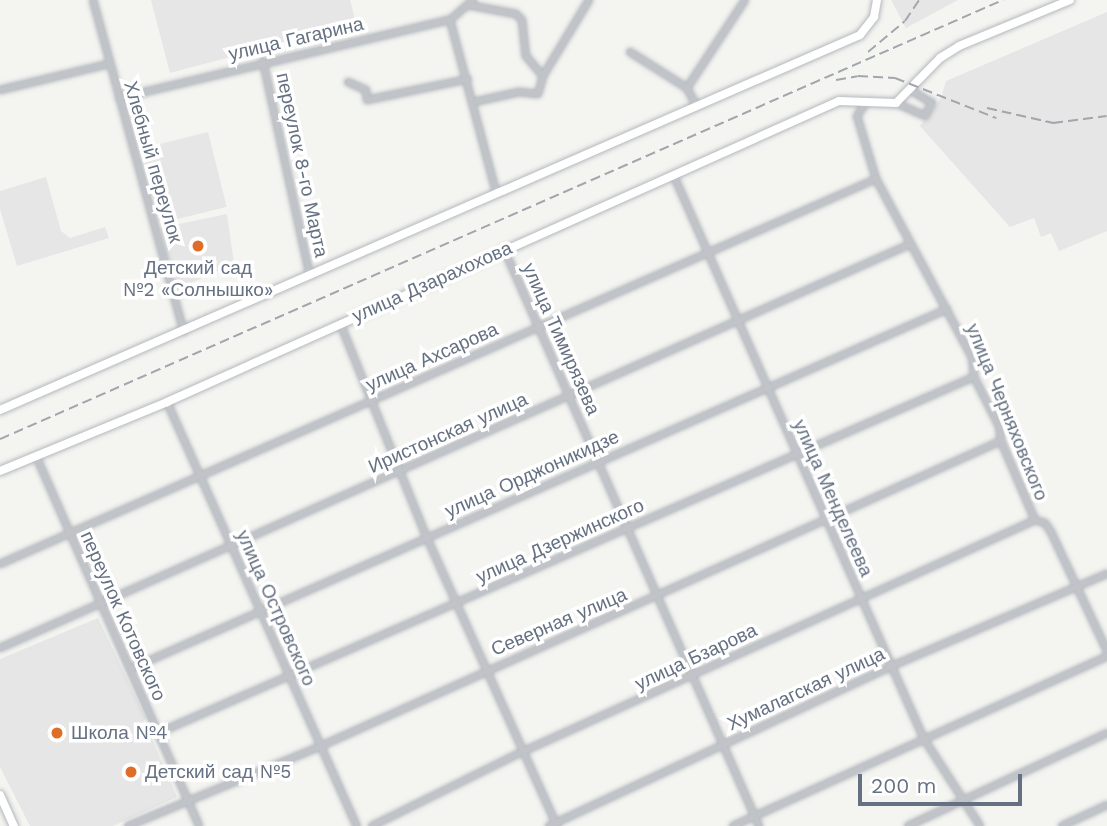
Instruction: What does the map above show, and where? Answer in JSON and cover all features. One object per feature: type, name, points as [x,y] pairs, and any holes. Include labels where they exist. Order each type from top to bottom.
[{"type":"street","name":"Хлебный переулок","points":[[93,0],[108,64],[184,333]]},
{"type":"street","points":[[474,102],[519,92],[538,94],[543,76],[589,0]]},
{"type":"street","points":[[687,88],[745,0]]},
{"type":"street","points":[[0,410],[184,333],[496,192],[860,35],[874,17],[877,0]]},
{"type":"street","points":[[910,90],[932,103],[925,116],[896,103],[940,58],[959,47],[1070,0]]},
{"type":"street","points":[[470,2],[516,14],[522,20],[526,56],[543,76]]},
{"type":"street","name":"улица Гагарина","points":[[119,98],[263,61],[450,20],[470,2]]},
{"type":"street","points":[[450,20],[468,79],[496,192]]},
{"type":"street","points":[[630,52],[687,88],[696,105]]},
{"type":"street","name":"переулок 8-го Марта","points":[[263,61],[310,276]]},
{"type":"street","points":[[0,90],[108,64]]},
{"type":"street","points":[[348,82],[366,90],[367,100],[468,79]]},
{"type":"street","name":"улица Дзарахохова","points":[[0,471],[167,402],[839,101],[896,103]]},
{"type":"street","name":"улица Черняховского","points":[[866,103],[857,116],[876,179],[908,245],[947,309],[972,357],[974,377],[999,426],[1001,441],[1035,520],[1045,523],[1078,586],[1107,651]]},
{"type":"street","name":"улица Менделеева","points":[[673,174],[924,739],[980,826]]},
{"type":"street","name":"улица Ахсарова","points":[[0,564],[201,478],[876,179]]},
{"type":"street","name":"Иристонская улица","points":[[0,648],[908,245]]},
{"type":"street","name":"улица Тимирязева","points":[[504,249],[760,826]]},
{"type":"street","name":"улица Орджоникидзе","points":[[130,669],[947,309]]},
{"type":"street","points":[[340,323],[399,472],[554,825]]},
{"type":"street","name":"улица Дзержинского","points":[[158,733],[974,377]]},
{"type":"street","name":"улица Островского","points":[[167,402],[357,826]]},
{"type":"street","name":"Северная улица","points":[[128,826],[321,746],[1001,441]]},
{"type":"street","name":"переулок Котовского","points":[[36,456],[199,826]]},
{"type":"street","name":"улица Бзарова","points":[[372,826],[522,752],[1035,520]]},
{"type":"street","name":"Хумалагская улица","points":[[554,825],[892,666],[1107,574]]},
{"type":"street","points":[[733,826],[1107,656]]},
{"type":"street","points":[[908,826],[1107,733]]},
{"type":"street","points":[[0,795],[14,826]]},
{"type":"street","points":[[1062,826],[1107,806]]},
{"type":"shaded area","points":[[151,0],[350,0],[356,23],[170,73]]},
{"type":"shaded area","points":[[891,0],[958,0],[906,28]]},
{"type":"shaded area","points":[[1107,12],[1107,231],[1059,251],[1051,233],[1041,237],[1034,218],[1010,227],[920,126],[941,98],[946,81]]},
{"type":"shaded area","points":[[208,132],[227,207],[161,223],[142,148]]},
{"type":"shaded area","points":[[46,177],[61,231],[70,238],[105,227],[109,238],[17,266],[0,209],[0,191]]},
{"type":"shaded area","name":"Детский сад №2 «Солнышко»","points":[[227,214],[234,264],[175,290],[160,228]]},
{"type":"shaded area","name":"Школа №4","points":[[98,618],[146,719],[139,723],[144,721],[177,797],[113,826],[30,826],[0,767],[0,659]]},
{"type":"railway","points":[[868,52],[905,21],[919,0]]},
{"type":"railway","points":[[0,439],[1003,0]]},
{"type":"railway","points":[[836,80],[858,76],[895,78],[996,118]]},
{"type":"railway","points":[[987,108],[1053,123],[1107,116]]},
{"type":"place","name":"Детский сад №2 «Солнышко»","points":[[198,246]]},
{"type":"place","name":"Школа №4","points":[[57,733]]},
{"type":"place","name":"Детский сад №5","points":[[131,772]]}]
